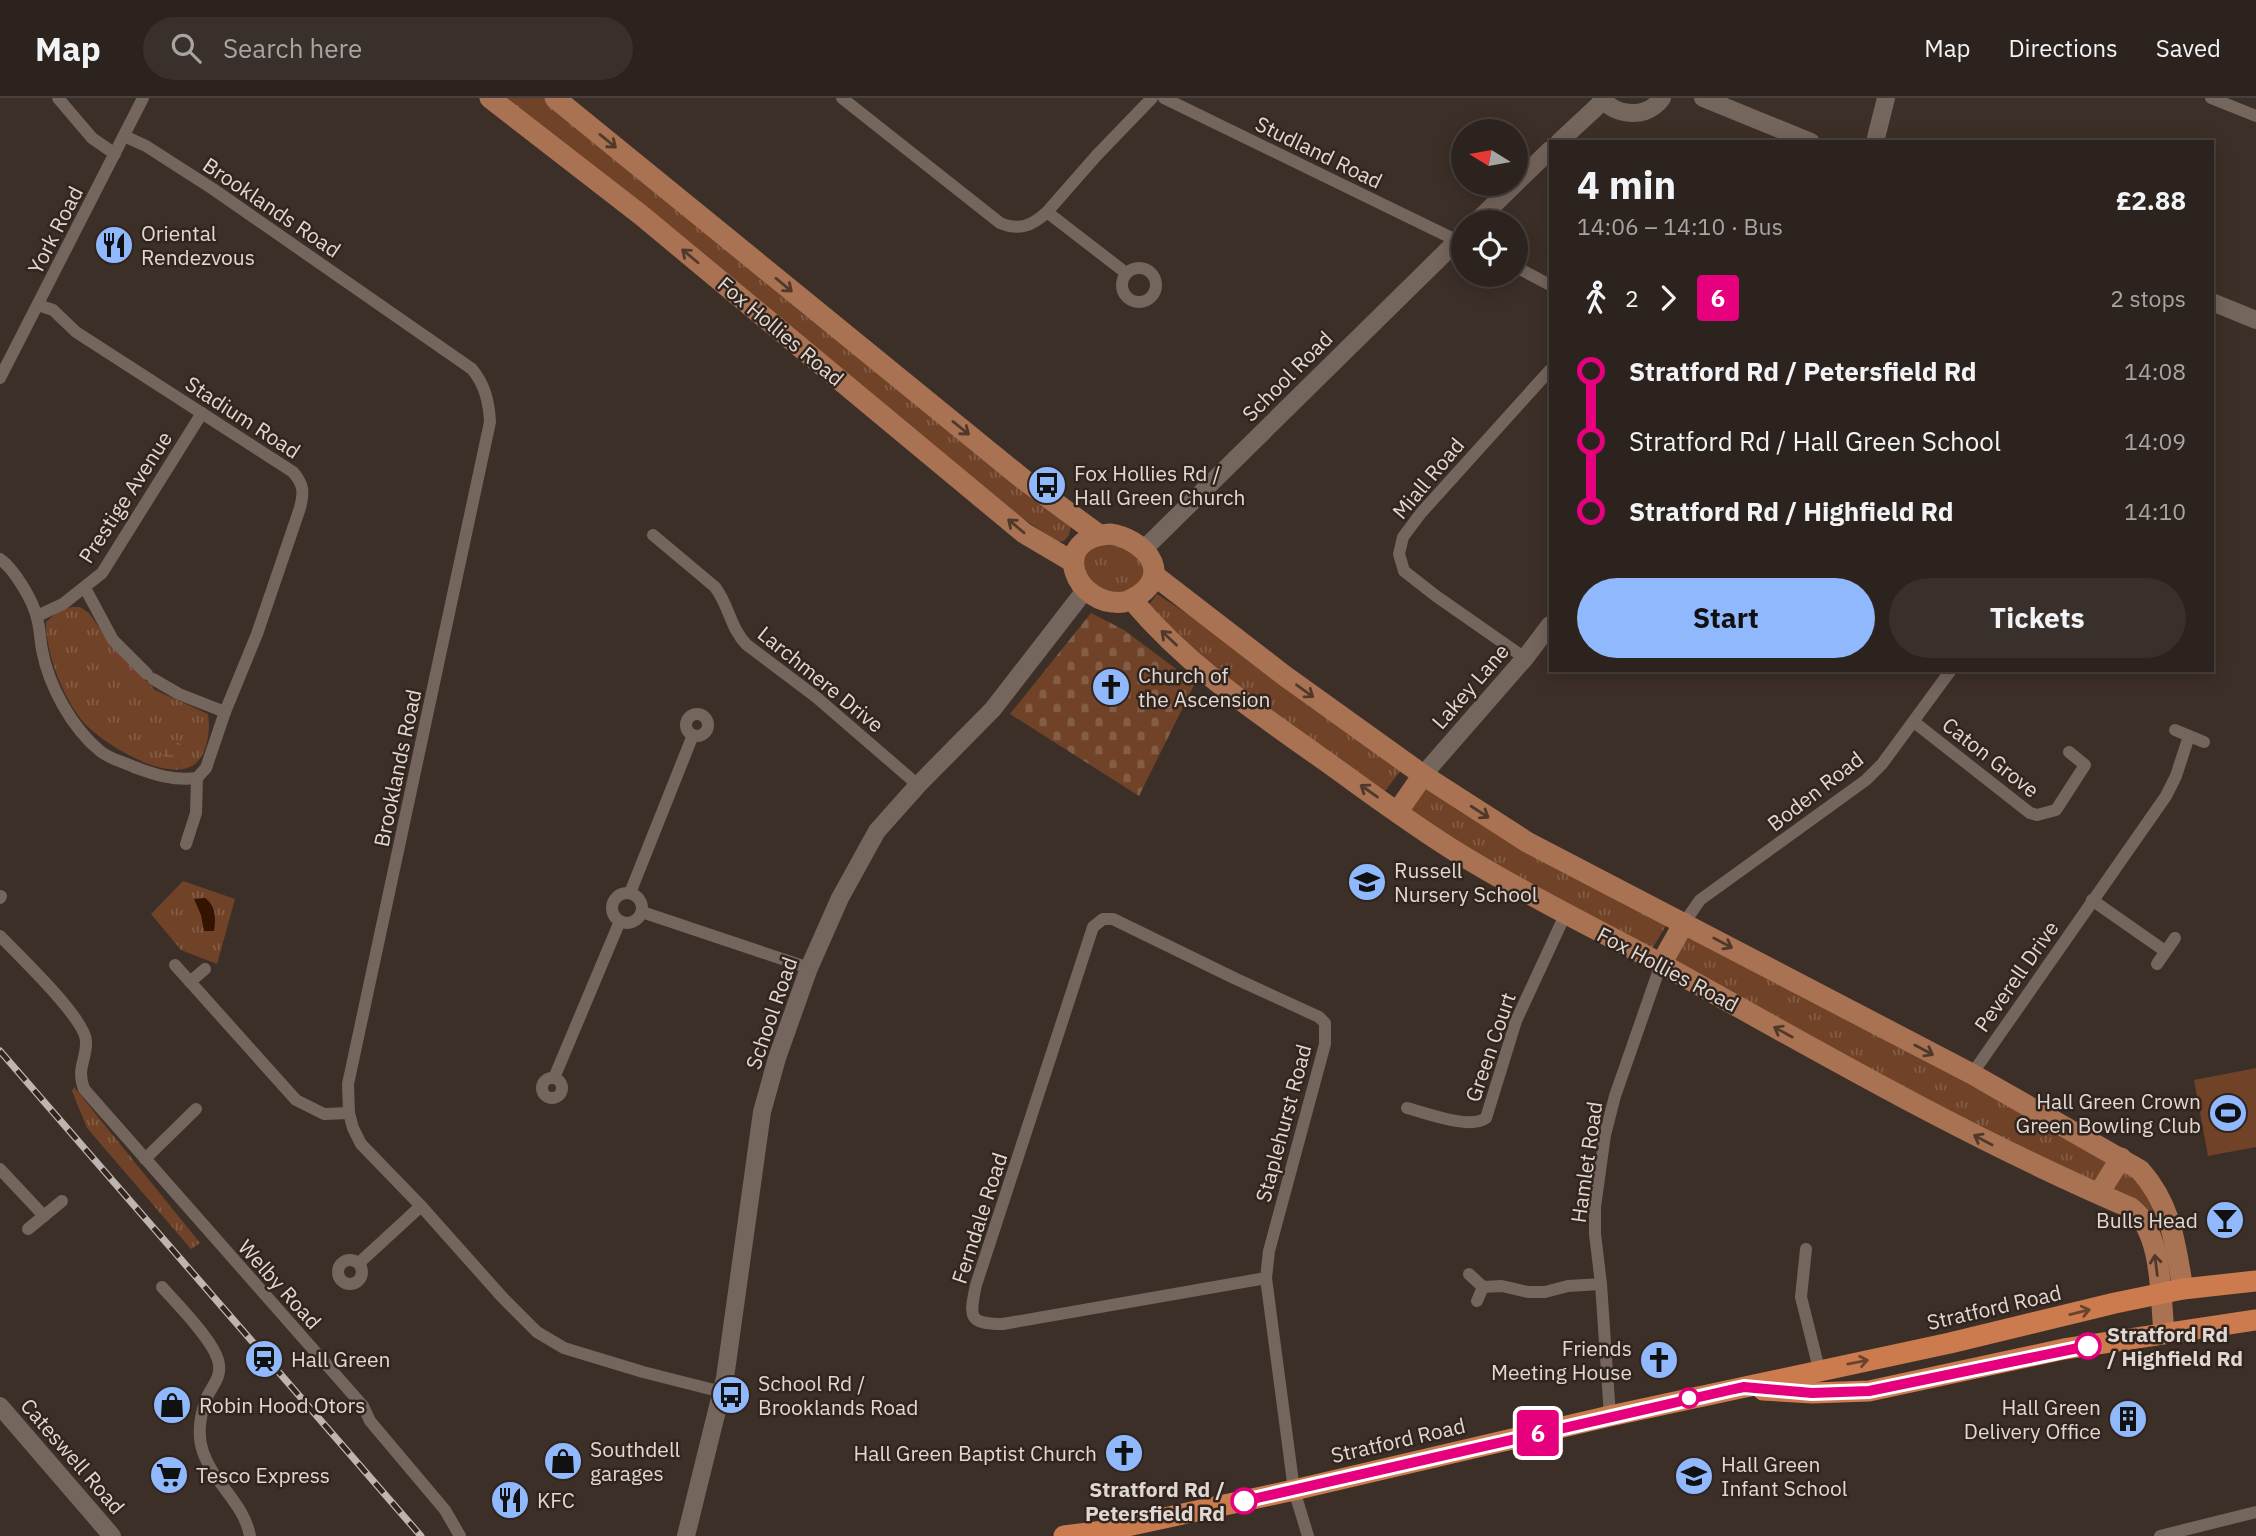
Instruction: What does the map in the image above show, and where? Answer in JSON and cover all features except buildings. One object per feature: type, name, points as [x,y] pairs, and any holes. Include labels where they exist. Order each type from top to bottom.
[{"type":"highway","name":"Stratford Road","points":[[1063,1536],[1104,1531],[1294,1490],[1610,1416],[1963,1340],[2183,1289],[2256,1281]]},
{"type":"highway","name":"Stratford Road","points":[[1744,1387],[1825,1393],[1869,1391],[2064,1349],[2164,1332],[2255,1321]]},
{"type":"highway","points":[[1819,1369],[1825,1393]]},
{"type":"main road","name":"Fox Hollies Road","points":[[490,98],[641,215],[1024,533],[1073,562]]},
{"type":"main road","name":"Fox Hollies Road","points":[[555,98],[1023,480],[1099,535]]},
{"type":"main road","points":[[1110,534],[1127,538],[1144,549],[1154,575],[1144,592],[1132,600],[1106,600],[1087,589],[1075,576],[1073,562],[1080,545],[1099,535],[1110,534]]},
{"type":"main road","points":[[1154,575],[1285,676],[1423,775],[1527,842],[1972,1074],[2140,1170],[2152,1184],[2167,1212],[2183,1289]]},
{"type":"main road","name":"Fox Hollies Road","points":[[1132,600],[1204,672],[1245,706],[1462,855],[1566,915],[1997,1148],[2131,1208],[2141,1216],[2154,1244],[2164,1332]]},
{"type":"main road","points":[[1398,811],[1423,775]]},
{"type":"main road","points":[[1661,964],[1684,923]]},
{"type":"main road","points":[[2099,1193],[2121,1158]]},
{"type":"street","points":[[58,98],[92,138],[115,153]]},
{"type":"street","name":"York Road","points":[[0,378],[143,98]]},
{"type":"street","points":[[842,98],[1000,223],[1019,228],[1038,220],[1047,212],[1152,98]]},
{"type":"street","name":"Studland Road","points":[[1164,98],[1451,235]]},
{"type":"street","points":[[1561,140],[1602,99],[1615,110],[1641,113],[1652,108],[1662,98]]},
{"type":"street","points":[[1703,98],[1806,140]]},
{"type":"street","points":[[1873,140],[1886,98]]},
{"type":"street","points":[[2211,98],[2256,116]]},
{"type":"street","name":"Brooklands Road","points":[[124,136],[146,146],[213,189],[472,369],[479,378],[489,405],[490,422],[348,1084],[352,1128],[361,1144],[537,1332],[564,1348],[722,1392]]},
{"type":"street","points":[[1528,171],[1549,151]]},
{"type":"street","points":[[1488,210],[1502,196]]},
{"type":"street","points":[[1047,212],[1126,273]]},
{"type":"street","name":"School Road","points":[[1144,549],[1451,250]]},
{"type":"street","points":[[1528,273],[1549,284]]},
{"type":"street","points":[[2214,303],[2256,320]]},
{"type":"street","name":"Stadium Road","points":[[38,305],[53,310],[76,332],[293,472],[302,482],[303,494],[257,634],[225,712],[206,768],[197,778],[196,813],[186,844]]},
{"type":"street","name":"Miall Road","points":[[1525,658],[1404,571],[1399,554],[1403,537],[1421,513],[1549,371]]},
{"type":"street","name":"Prestige Avenue","points":[[37,616],[63,604],[102,573],[202,413]]},
{"type":"street","name":"Larchmere Drive","points":[[653,535],[715,587],[722,596],[738,636],[747,645],[816,697],[918,785]]},
{"type":"street","points":[[0,559],[26,593],[37,616],[52,685],[78,727],[99,751],[156,775],[181,780],[197,778]]},
{"type":"street","points":[[85,588],[113,640],[150,677],[178,694],[225,712]]},
{"type":"street","name":"School Road","points":[[686,1536],[722,1392],[741,1275],[762,1112],[777,1058],[808,968],[840,898],[877,831],[993,709],[1087,589]]},
{"type":"street","name":"Lakey Lane","points":[[1423,775],[1525,658],[1549,626]]},
{"type":"street","name":"Boden Road","points":[[1684,923],[1700,900],[1866,780],[1882,764],[1950,672]]},
{"type":"street","name":"Caton Grove","points":[[1914,722],[2030,813],[2037,815],[2056,810],[2085,765],[2068,752]]},
{"type":"street","points":[[2175,730],[2204,742]]},
{"type":"street","points":[[630,893],[693,735]]},
{"type":"street","name":"Peverell Drive","points":[[1972,1074],[2166,796],[2176,776],[2189,736]]},
{"type":"street","points":[[630,893],[639,898],[642,912],[633,922],[620,921],[613,913],[613,903],[620,895],[630,893]]},
{"type":"street","points":[[2092,900],[2165,951]]},
{"type":"street","points":[[642,912],[808,968]]},
{"type":"street","name":"Green Court","points":[[1407,1108],[1468,1123],[1480,1123],[1486,1118],[1516,1021],[1566,915]]},
{"type":"street","name":"Staplehurst Road","points":[[1093,927],[1103,919],[1113,919],[1319,1017],[1325,1024],[1325,1044],[1269,1251],[1266,1278],[1294,1490],[1308,1536]]},
{"type":"street","points":[[554,1079],[620,921]]},
{"type":"street","name":"Ferndale Road","points":[[1093,927],[976,1285],[972,1303],[973,1317],[984,1324],[1003,1324],[1266,1278]]},
{"type":"street","name":"Welby Road","points":[[0,936],[79,1021],[86,1040],[79,1077],[83,1088],[363,1406],[370,1421],[445,1510],[460,1536]]},
{"type":"street","points":[[2157,964],[2175,937]]},
{"type":"street","name":"Hamlet Road","points":[[1610,1416],[1595,1207],[1605,1135],[1615,1096],[1661,964]]},
{"type":"street","points":[[175,965],[296,1100],[324,1114],[349,1112]]},
{"type":"street","points":[[190,982],[205,970]]},
{"type":"street","points":[[145,1159],[195,1109]]},
{"type":"street","points":[[0,1169],[44,1216]]},
{"type":"street","points":[[28,1229],[62,1201]]},
{"type":"street","points":[[359,1263],[421,1206]]},
{"type":"street","points":[[1806,1249],[1801,1297],[1819,1369]]},
{"type":"street","points":[[1469,1274],[1483,1287],[1502,1286],[1528,1292],[1601,1284]]},
{"type":"street","points":[[162,1287],[211,1345],[218,1360],[218,1380],[207,1398],[200,1433],[203,1452],[214,1474],[243,1513],[250,1536]]},
{"type":"street","points":[[1477,1301],[1483,1287]]},
{"type":"street","name":"Cateswell Road","points":[[0,1406],[112,1536]]},
{"type":"street","points":[[2160,1536],[2256,1513]]},
{"type":"green space","points":[[503,98],[544,98],[680,205],[1071,526],[1069,535],[1064,541],[1058,542],[1010,510]]},
{"type":"green space","points":[[1115,541],[1140,555],[1148,574],[1132,588],[1120,592],[1106,590],[1093,583],[1082,566],[1085,550]]},
{"type":"green space","points":[[1157,594],[1401,770],[1385,791],[1323,750],[1215,668],[1148,606]]},
{"type":"green space","points":[[71,607],[80,607],[89,613],[111,644],[155,690],[208,714],[207,742],[195,764],[181,769],[165,769],[146,763],[128,755],[96,734],[78,715],[64,691],[53,663],[46,622],[55,614]]},
{"type":"green space","points":[[1091,613],[1124,630],[1195,683],[1139,796],[1010,714]]},
{"type":"green space","points":[[170,739],[186,750],[186,762],[175,762],[162,755],[160,743]]},
{"type":"green space","points":[[1426,786],[1667,924],[1652,949],[1465,849],[1410,809]]},
{"type":"green space","points":[[183,881],[235,899],[217,964],[181,950],[151,914]]},
{"type":"green space","points":[[1687,935],[2108,1161],[2095,1182],[1994,1135],[1673,961]]},
{"type":"green space","name":"Hall Green Crown Green Bowling Club","points":[[2256,1068],[2256,1147],[2208,1156],[2194,1080]]},
{"type":"green space","points":[[74,1087],[200,1243],[191,1249],[87,1128],[72,1091]]},
{"type":"green space","points":[[2125,1170],[2140,1183],[2155,1208],[2152,1213],[2113,1189]]},
{"type":"shaded area","points":[[205,898],[214,913],[214,931],[204,931],[194,899]]},
{"type":"railway","points":[[0,1051],[421,1536]]},
{"type":"bus line","name":"6","points":[[1244,1501],[1695,1396],[1744,1387],[1812,1393],[1869,1391],[2088,1346]]},
{"type":"place","name":"Oriental Rendezvous","points":[[114,245]]},
{"type":"place","name":"Fox Hollies Rd / Hall Green Church","points":[[1047,485]]},
{"type":"place","name":"Church of the Ascension","points":[[1111,687]]},
{"type":"place","name":"Russell Nursery School","points":[[1367,882]]},
{"type":"place","name":"Hall Green Crown Green Bowling Club","points":[[2228,1113]]},
{"type":"place","name":"Bulls Head","points":[[2225,1220]]},
{"type":"place","name":"Stratford Rd / Highfield Rd","points":[[2088,1346]]},
{"type":"place","name":"Hall Green","points":[[264,1359]]},
{"type":"place","name":"Friends Meeting House","points":[[1659,1360]]},
{"type":"place","name":"School Rd / Brooklands Road","points":[[731,1395]]},
{"type":"place","name":"Robin Hood Otors","points":[[172,1405]]},
{"type":"place","name":"Hall Green Delivery Office","points":[[2128,1419]]},
{"type":"place","name":"Hall Green Baptist Church","points":[[1124,1453]]},
{"type":"place","name":"Southdell garages","points":[[563,1461]]},
{"type":"place","name":"Tesco Express","points":[[169,1475]]},
{"type":"place","name":"Hall Green Infant School","points":[[1694,1476]]},
{"type":"place","name":"KFC","points":[[510,1500]]},
{"type":"place","name":"Stratford Rd / Petersfield Rd","points":[[1244,1501]]}]
